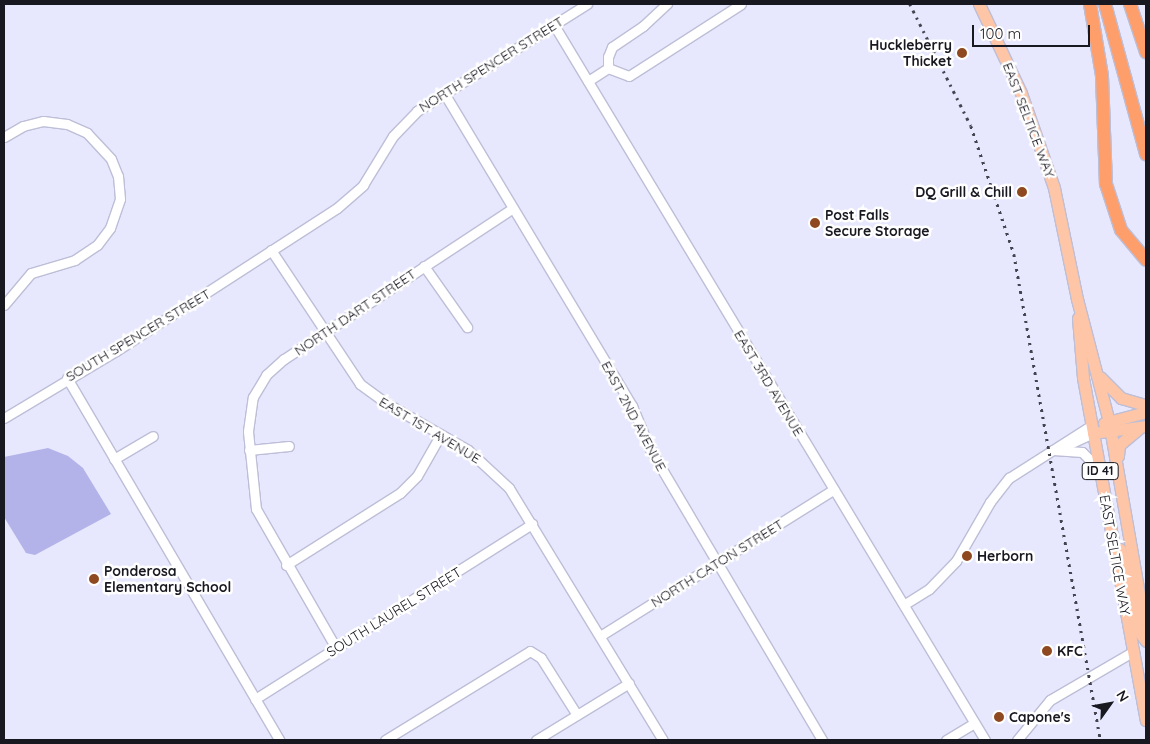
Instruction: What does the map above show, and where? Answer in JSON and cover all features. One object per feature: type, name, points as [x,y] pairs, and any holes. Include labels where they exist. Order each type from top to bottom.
[{"type":"highway","points":[[1090,4],[1102,76],[1106,184],[1121,230],[1146,260]]},
{"type":"highway","points":[[1105,4],[1146,154]]},
{"type":"highway","points":[[1130,4],[1146,52]]},
{"type":"main road","name":"EAST SELTICE WAY","points":[[979,4],[1015,77],[1046,160],[1077,299],[1099,375],[1110,426],[1146,633]]},
{"type":"main road","name":"EAST SELTICE WAY","points":[[1077,299],[1083,378],[1146,720]]},
{"type":"main road","points":[[1099,375],[1121,398],[1146,405]]},
{"type":"main road","points":[[1110,426],[1146,412]]},
{"type":"main road","points":[[1093,429],[1110,426],[1144,426]]},
{"type":"main road","points":[[1117,466],[1119,445],[1144,426]]},
{"type":"main road","name":"ID 41","points":[[1108,517],[1125,565],[1138,632],[1146,643]]},
{"type":"main road","points":[[1132,652],[1146,643]]},
{"type":"street","name":"NORTH SPENCER STREET","points":[[271,250],[356,193],[400,128],[417,111],[587,4]]},
{"type":"street","points":[[608,68],[608,57],[612,47],[643,26],[667,4]]},
{"type":"street","points":[[608,68],[629,76],[741,4]]},
{"type":"street","name":"EAST 3RD AVENUE","points":[[554,25],[905,604],[973,724],[985,740]]},
{"type":"street","points":[[588,81],[608,68]]},
{"type":"street","name":"EAST 2ND AVENUE","points":[[444,93],[632,406],[650,449],[822,740]]},
{"type":"street","points":[[4,137],[24,126],[43,122],[67,124],[87,133],[111,159],[118,176],[120,200],[110,228],[97,245],[75,260],[31,273],[4,305]]},
{"type":"street","name":"NORTH DART STREET","points":[[336,648],[286,565],[256,509],[249,450],[249,412],[261,382],[277,364],[323,332],[513,208]]},
{"type":"street","name":"EAST 1ST AVENUE","points":[[271,250],[323,332],[360,384],[386,403],[441,434],[496,472],[532,524],[663,740]]},
{"type":"street","name":"SOUTH SPENCER STREET","points":[[4,418],[67,378],[124,346],[271,250]]},
{"type":"street","points":[[424,266],[467,327]]},
{"type":"street","points":[[67,378],[279,740]]},
{"type":"street","points":[[905,604],[929,589],[956,561],[990,502],[1009,478],[1053,450],[1093,429]]},
{"type":"street","points":[[286,565],[400,493],[416,476],[441,434]]},
{"type":"street","points":[[114,459],[153,436]]},
{"type":"street","points":[[249,450],[290,446]]},
{"type":"street","points":[[1053,450],[1087,454],[1100,471]]},
{"type":"street","name":"NORTH CATON STREET","points":[[600,636],[834,489]]},
{"type":"street","name":"SOUTH LAUREL STREET","points":[[255,699],[532,524]]},
{"type":"street","points":[[385,740],[530,651],[541,658],[577,715]]},
{"type":"street","points":[[1017,740],[1050,700],[1132,652]]},
{"type":"street","points":[[536,740],[629,683]]},
{"type":"street","points":[[946,740],[973,724]]},
{"type":"shaded area","points":[[48,448],[68,456],[83,468],[111,514],[35,555],[26,553],[4,517],[4,457]]},
{"type":"railway","points":[[910,4],[971,126],[1014,254],[1101,740]]},
{"type":"place","name":"Huckleberry Thicket","points":[[962,53]]},
{"type":"place","name":"DQ Grill & Chill","points":[[1022,192]]},
{"type":"place","name":"Post Falls Secure Storage","points":[[815,223]]},
{"type":"place","name":"Herborn","points":[[967,556]]},
{"type":"place","name":"Ponderosa Elementary School","points":[[94,579]]},
{"type":"place","name":"KFC","points":[[1047,651]]},
{"type":"place","name":"Capone's","points":[[999,717]]}]
